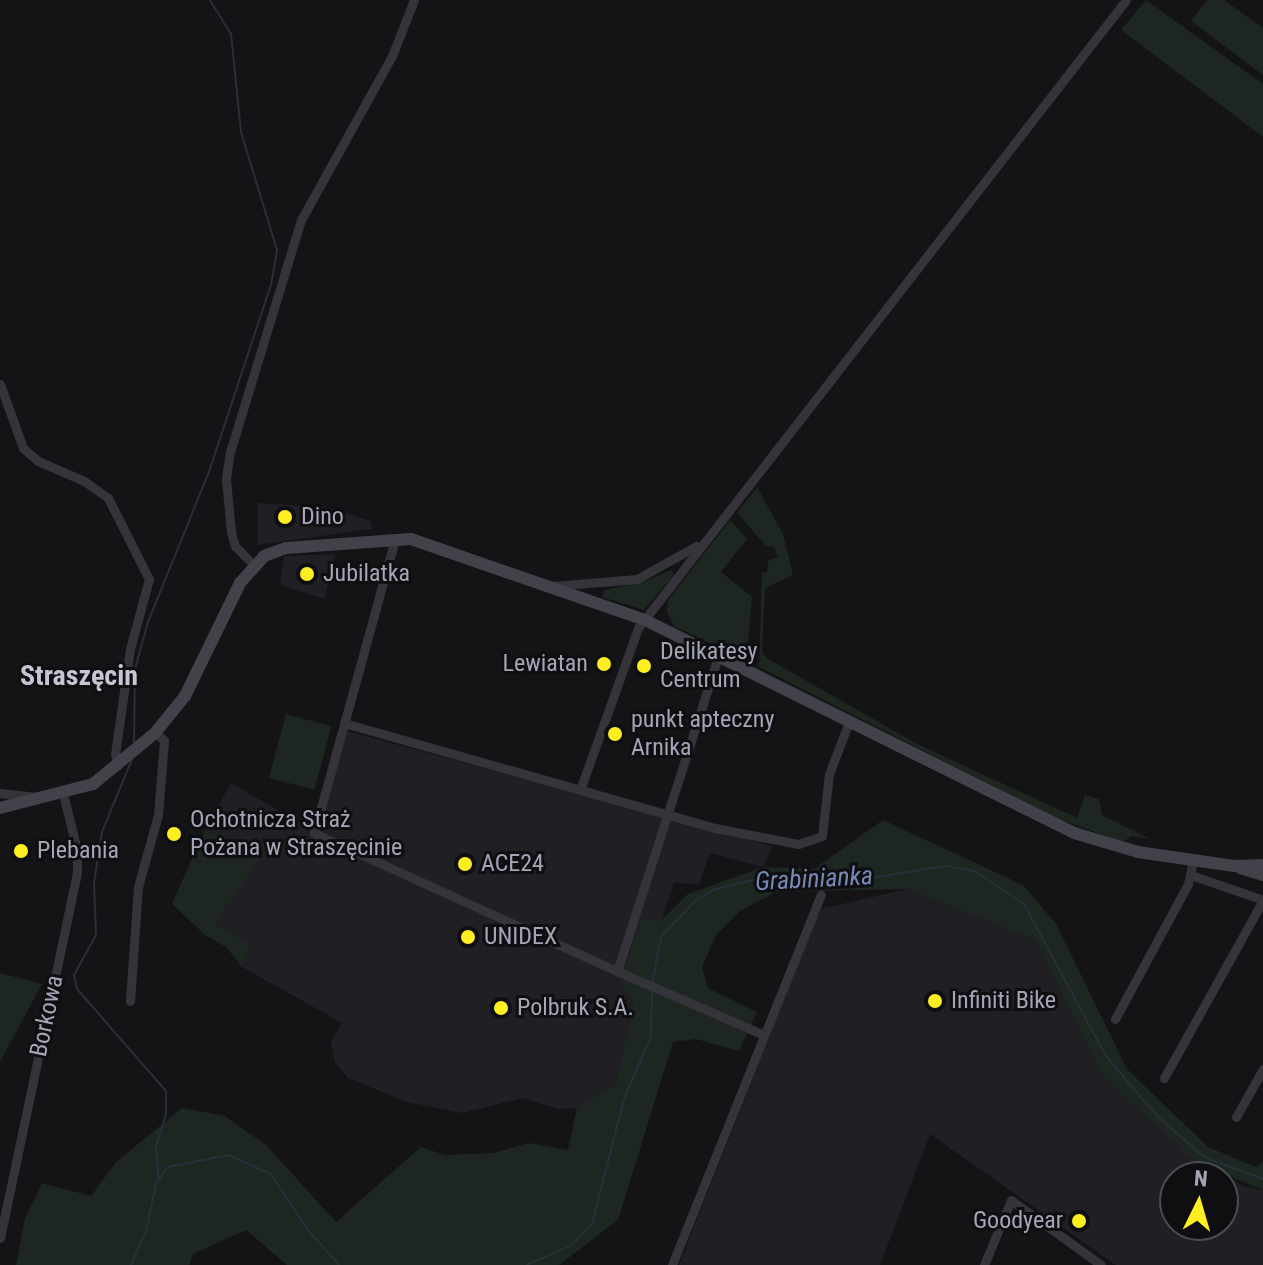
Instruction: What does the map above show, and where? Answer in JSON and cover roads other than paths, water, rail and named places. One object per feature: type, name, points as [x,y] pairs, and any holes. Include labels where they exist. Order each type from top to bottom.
[{"type":"street","points":[[253,564],[235,546],[231,532],[226,479],[230,452],[301,220],[380,80],[414,0]]},
{"type":"street","points":[[580,790],[613,696],[645,620],[1126,0]]},
{"type":"street","points":[[0,384],[23,448],[38,461],[84,481],[108,498],[149,579],[130,649],[115,754],[122,764]]},
{"type":"street","points":[[395,539],[314,827],[317,837],[764,1035]]},
{"type":"street","points":[[0,808],[63,794],[99,781],[122,764],[185,696],[253,564],[286,548],[395,539],[430,543],[645,620],[1074,833],[1120,848],[1234,866],[1263,875]]},
{"type":"street","points":[[551,586],[637,579],[706,540]]},
{"type":"street","points":[[617,971],[718,657]]},
{"type":"street","points":[[344,723],[770,842],[817,841],[824,830],[829,774],[849,722]]},
{"type":"street","points":[[130,1001],[138,887],[158,815],[164,740],[153,734]]},
{"type":"street","points":[[0,793],[44,798]]},
{"type":"street","name":"Borkowa","points":[[0,1238],[77,872],[77,850],[63,794]]},
{"type":"street","points":[[1115,1019],[1191,875],[1193,860]]},
{"type":"street","points":[[1234,866],[1263,865]]},
{"type":"street","points":[[1164,1078],[1263,900],[1191,875]]},
{"type":"street","points":[[672,1265],[821,895]]},
{"type":"street","points":[[1236,1117],[1263,1069]]},
{"type":"street","points":[[984,1265],[1011,1200],[1101,1265]]},
{"type":"waterway","points":[[134,742],[135,669],[148,622],[209,472],[271,285],[277,250],[241,132],[231,34],[210,0]]},
{"type":"waterway","points":[[133,757],[102,832],[94,883],[96,935],[74,975],[77,989],[166,1091],[166,1114],[156,1146],[159,1179]]},
{"type":"waterway","name":"Grabinianka","points":[[652,984],[661,937],[695,901],[715,889],[770,876],[851,881],[946,866],[974,871],[1024,904],[1106,1056],[1156,1115],[1204,1157],[1263,1179]]},
{"type":"waterway","name":"Grabinianka","points":[[527,1265],[572,1245],[592,1224],[624,1099],[651,1037],[652,990]]},
{"type":"waterway","name":"Grabinianka","points":[[131,1265],[146,1232],[156,1184],[168,1167],[228,1155],[271,1174],[308,1230],[339,1265]]},
{"type":"place","name":"Dino","points":[[285,517]]},
{"type":"place","name":"Jubilatka","points":[[307,574]]},
{"type":"place","name":"Lewiatan","points":[[604,664]]},
{"type":"place","name":"Delikatesy Centrum","points":[[644,666]]},
{"type":"place","name":"punkt apteczny Arnika","points":[[615,734]]},
{"type":"place","name":"Ochotnicza Straż Pożana w Straszęcinie","points":[[174,834]]},
{"type":"place","name":"Plebania","points":[[21,851]]},
{"type":"place","name":"ACE24","points":[[465,864]]},
{"type":"place","name":"UNIDEX","points":[[468,937]]},
{"type":"place","name":"Infiniti Bike","points":[[935,1001]]},
{"type":"place","name":"Polbruk S.A.","points":[[501,1008]]},
{"type":"place","name":"Goodyear","points":[[1079,1221]]},
{"type":"district","name":"Straszęcin","points":[[79,676]]}]
